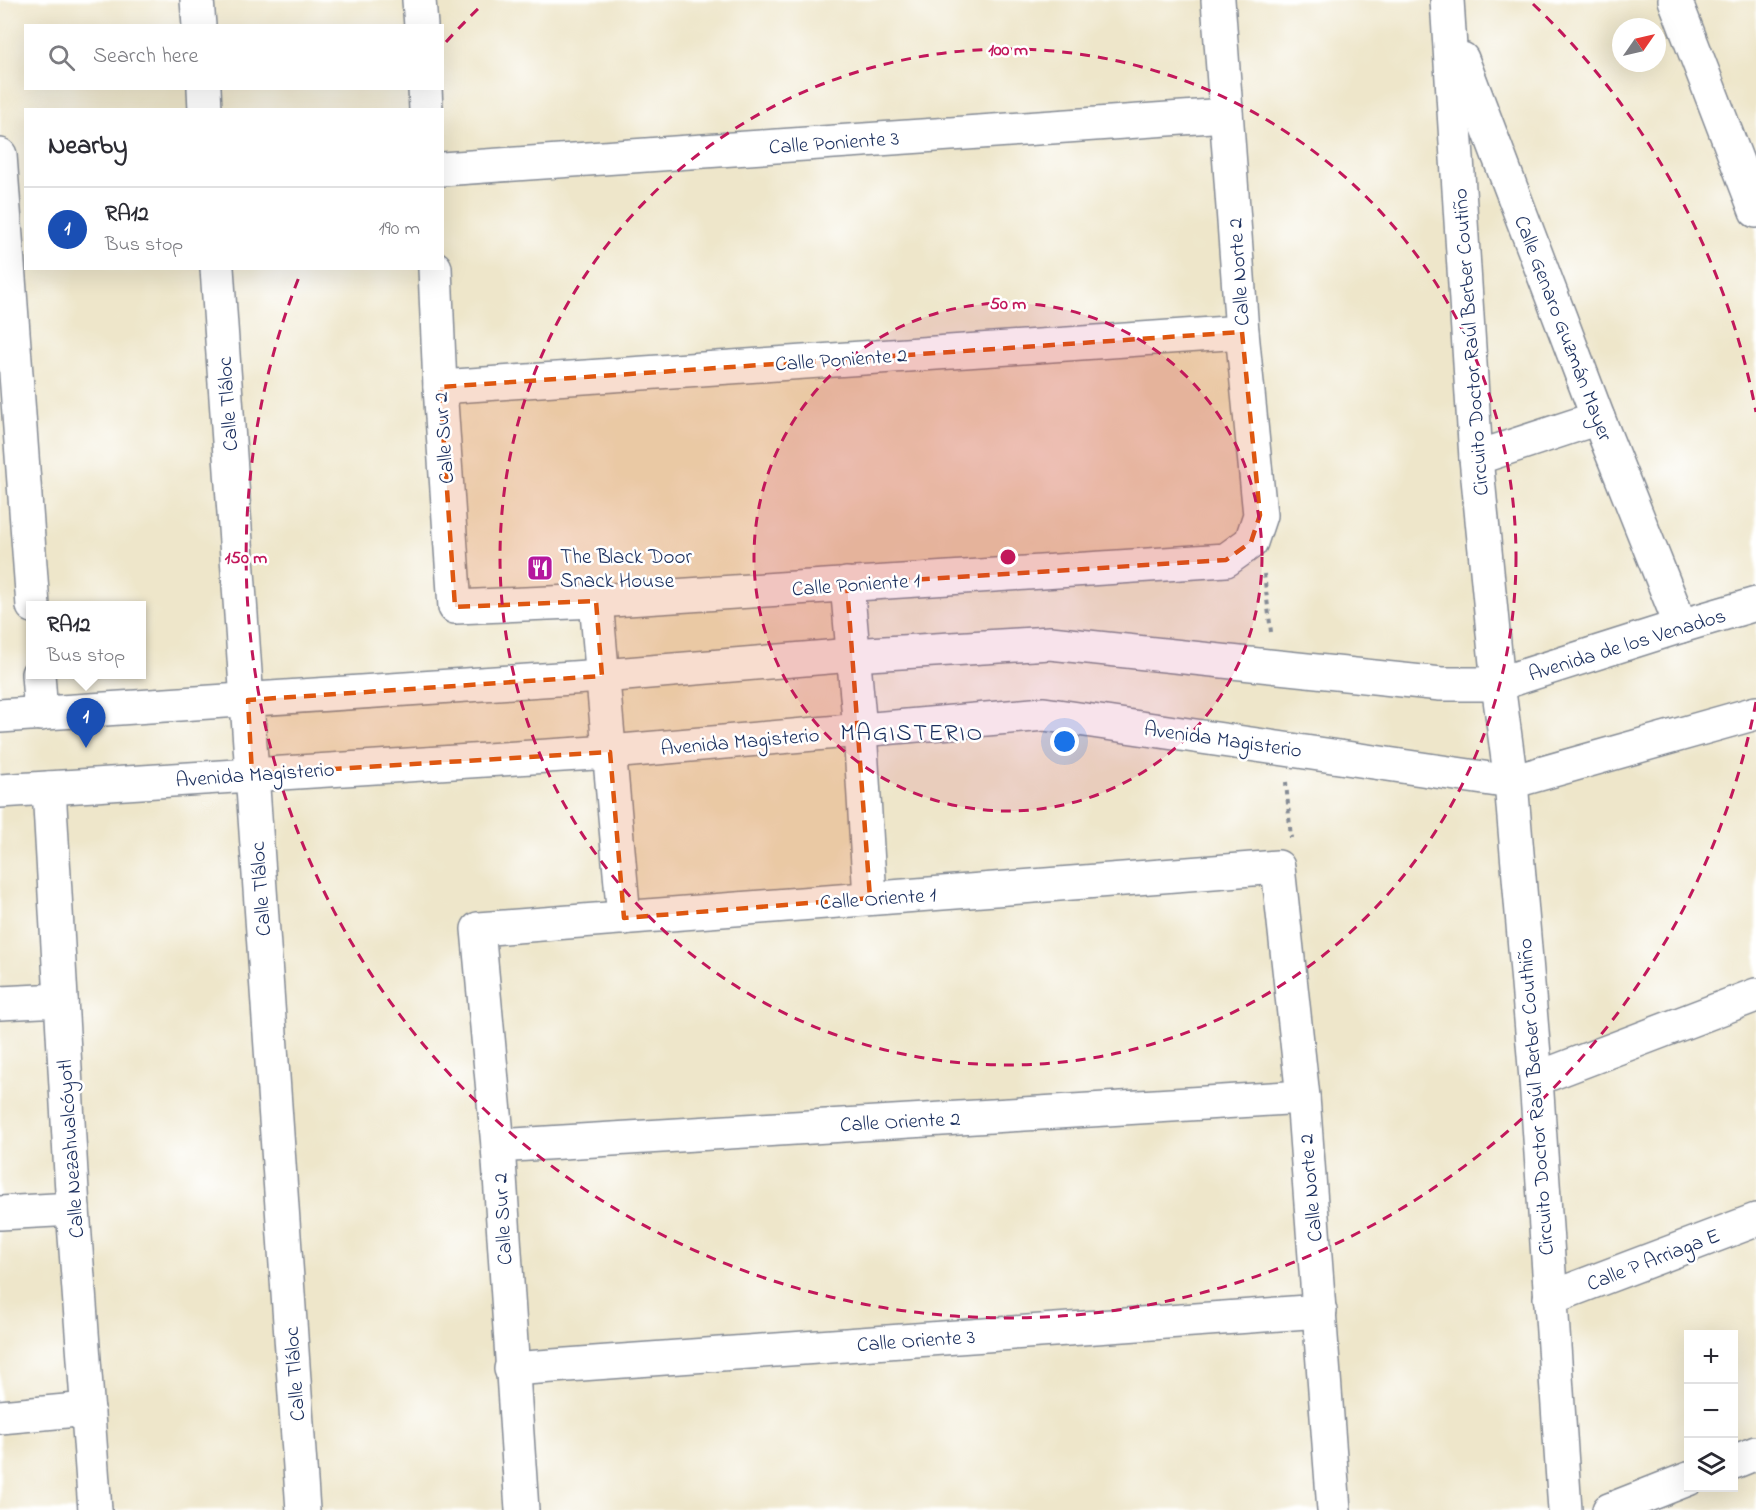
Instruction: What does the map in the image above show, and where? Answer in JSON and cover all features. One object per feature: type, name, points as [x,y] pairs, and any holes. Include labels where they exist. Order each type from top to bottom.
[{"type":"street","points":[[197,0],[199,24]]},
{"type":"street","points":[[419,0],[421,24]]},
{"type":"street","name":"Calle Norte 2","points":[[1218,0],[1242,332],[1260,515],[1251,542]]},
{"type":"street","points":[[1675,0],[1756,211]]},
{"type":"street","name":"Calle Genaro Guzmán Mayer","points":[[1449,15],[1598,418],[1681,626]]},
{"type":"street","name":"Circuito Doctor Raúl Berber Coutiño","points":[[1449,15],[1476,458],[1498,684]]},
{"type":"street","points":[[204,90],[205,108]]},
{"type":"street","points":[[425,90],[426,108]]},
{"type":"street","name":"Calle Poniente 3","points":[[444,169],[1226,115]]},
{"type":"street","points":[[0,155],[33,601]]},
{"type":"street","name":"Calle Tláloc","points":[[217,270],[303,1510]]},
{"type":"street","name":"Calle Sur 2","points":[[435,270],[440,387],[455,607]]},
{"type":"street","name":"Calle Poniente 2","points":[[440,387],[1242,332]]},
{"type":"street","points":[[1476,458],[1598,418]]},
{"type":"street","name":"Calle Poniente 1","points":[[455,607],[596,601],[1226,560],[1251,542]]},
{"type":"street","points":[[846,584],[860,730],[870,898]]},
{"type":"street","points":[[596,601],[624,918]]},
{"type":"street","name":"Avenida de los Venados","points":[[1498,684],[1756,604]]},
{"type":"street","points":[[0,716],[602,676],[852,655],[1050,643],[1441,684],[1498,684]]},
{"type":"street","points":[[38,679],[41,714]]},
{"type":"street","name":"Circuito Doctor Raúl Berber Couthiño","points":[[1498,684],[1511,782],[1536,1079],[1565,1510]]},
{"type":"street","points":[[1511,782],[1756,713]]},
{"type":"street","name":"Avenida Magisterio","points":[[0,791],[610,752],[1044,714],[1511,782]]},
{"type":"street","name":"Calle Nezahualcóyotl","points":[[49,788],[74,1209],[95,1510]]},
{"type":"street","name":"Calle Norte 2","points":[[1285,857],[1334,1510]]},
{"type":"street","name":"Calle Oriente 1","points":[[478,929],[870,898],[1285,857]]},
{"type":"street","name":"Calle Sur 2","points":[[478,929],[498,1146],[522,1510]]},
{"type":"street","points":[[1536,1079],[1756,995]]},
{"type":"street","points":[[0,1003],[61,1000]]},
{"type":"street","name":"Calle Oriente 2","points":[[498,1146],[1303,1097]]},
{"type":"street","points":[[0,1213],[74,1209]]},
{"type":"street","name":"Calle P Arriaga E","points":[[1550,1298],[1756,1220]]},
{"type":"street","name":"Calle Oriente 3","points":[[511,1369],[1320,1311]]},
{"type":"street","points":[[0,1417],[88,1409]]},
{"type":"street","points":[[1738,1460],[1756,1453]]},
{"type":"street","points":[[1609,1510],[1684,1481]]},
{"type":"path","points":[[1251,542],[1265,578],[1274,668]]},
{"type":"path","points":[[1282,747],[1285,857]]},
{"type":"highlighted area","points":[[1242,332],[1260,515],[1251,542],[1226,560],[847,584],[870,898],[624,918],[610,752],[252,774],[248,700],[602,676],[596,601],[455,607],[440,387]]},
{"type":"place","name":"The Black Door Snack House","points":[[540,568]]},
{"type":"place","name":"RA12","points":[[86,748]]},
{"type":"district","name":"MAGISTERIO","points":[[912,732]]}]
